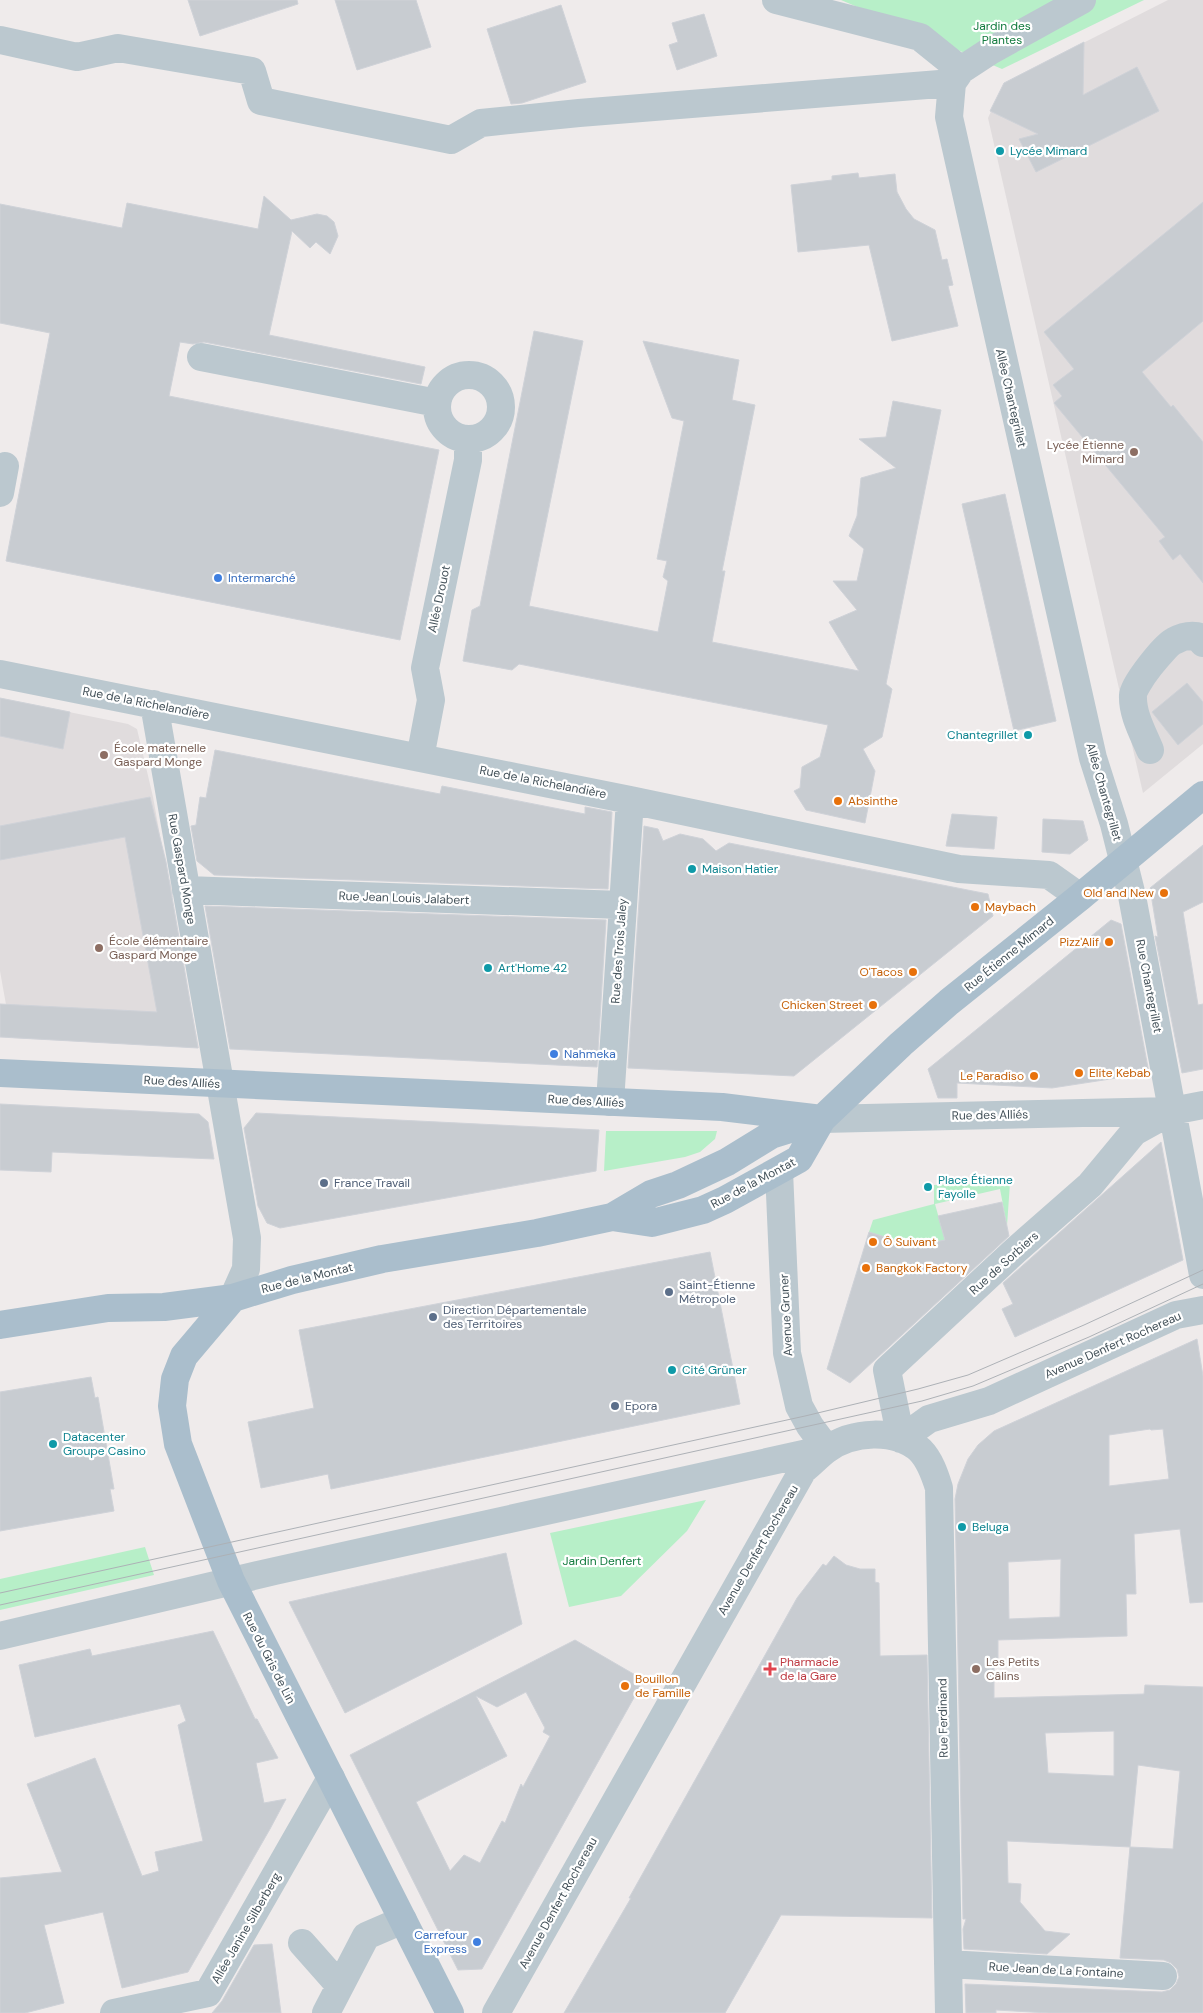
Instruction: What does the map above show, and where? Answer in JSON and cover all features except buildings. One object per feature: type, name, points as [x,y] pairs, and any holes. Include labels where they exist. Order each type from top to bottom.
[{"type":"main road","name":"Rue Étienne Mimard","points":[[822,1119],[949,1002],[1203,795]]},
{"type":"main road","name":"Rue des Alliés","points":[[0,1073],[722,1107],[822,1119]]},
{"type":"main road","name":"Rue de la Montat","points":[[0,1325],[108,1308],[164,1307],[233,1298],[292,1280],[382,1259],[537,1233],[612,1218],[652,1222],[675,1218],[703,1210],[725,1200],[799,1159],[822,1119]]},
{"type":"main road","name":"Rue de la Montat","points":[[612,1218],[651,1194],[678,1185],[727,1162],[772,1135],[822,1119]]},
{"type":"main road","name":"Rue du Gris de Lin","points":[[233,1298],[184,1356],[174,1379],[172,1406],[178,1444],[231,1581],[450,2013]]},
{"type":"street","points":[[776,0],[920,37],[957,76]]},
{"type":"street","points":[[0,40],[77,57],[118,48],[252,71],[261,101],[452,140],[481,123],[957,76],[990,51],[1082,0]]},
{"type":"street","name":"Allée Chantegrillet","points":[[957,76],[948,117],[956,156],[1093,758],[1124,861]]},
{"type":"street","points":[[201,357],[437,403]]},
{"type":"street","points":[[473,375],[484,379],[493,386],[499,396],[501,408],[499,418],[487,434],[478,438],[468,439],[456,437],[446,430],[436,410],[437,403],[443,388],[451,380],[473,375]]},
{"type":"street","name":"Allée Drouot","points":[[420,758],[431,700],[425,668],[468,460],[468,439]]},
{"type":"street","points":[[0,493],[5,466]]},
{"type":"street","points":[[1150,750],[1138,720],[1133,701],[1133,692],[1137,682],[1173,641],[1197,636],[1203,644]]},
{"type":"street","name":"Rue de la Richelandière","points":[[0,674],[630,800],[959,869],[1049,875],[1080,897]]},
{"type":"street","name":"Rue Gaspard Monge","points":[[154,704],[248,1238],[246,1270],[233,1298]]},
{"type":"street","name":"Rue des Trois Jaley","points":[[610,1102],[630,800]]},
{"type":"street","name":"Rue Chantegrillet","points":[[1124,861],[1203,1275]]},
{"type":"street","name":"Rue Jean Louis Jalabert","points":[[186,890],[622,905]]},
{"type":"street","points":[[1172,1111],[1203,1106]]},
{"type":"street","name":"Rue des Alliés","points":[[822,1119],[1172,1111]]},
{"type":"street","name":"Rue de Sorbiers","points":[[901,1439],[887,1370],[1016,1250],[1090,1185],[1134,1132],[1172,1111]]},
{"type":"street","name":"Avenue Gruner","points":[[779,1171],[787,1353],[799,1406],[810,1426],[827,1449]]},
{"type":"street","name":"Avenue Denfert Rochereau","points":[[496,2013],[803,1470],[827,1449],[856,1436],[880,1434],[901,1439],[929,1419],[989,1401],[1176,1315],[1203,1310]]},
{"type":"street","name":"Rue Ferdinand","points":[[901,1439],[920,1451],[934,1470],[939,1488],[949,2013]]},
{"type":"street","points":[[0,1636],[231,1581],[827,1449]]},
{"type":"street","name":"Allée Janine Silberberg","points":[[114,2013],[208,1993],[331,1778]]},
{"type":"street","points":[[326,2013],[366,1936],[403,1920]]},
{"type":"street","points":[[302,1943],[340,1986]]},
{"type":"street","name":"Rue Jean de La Fontaine","points":[[948,1964],[1163,1976]]},
{"type":"shaded area","name":"Lycée Étienne Mimard","points":[[1168,0],[1203,0],[1203,744],[1143,793],[988,118],[1004,83]]},
{"type":"shaded area","points":[[0,698],[128,724],[137,729],[153,797],[168,880],[170,880],[172,889],[173,897],[171,897],[181,948],[183,947],[186,964],[183,965],[199,1048],[12,1038],[0,971]]},
{"type":"green space","name":"Jardin des Plantes","points":[[841,0],[1144,0],[1002,69]]},
{"type":"green space","points":[[606,1131],[717,1131],[715,1139],[700,1152],[685,1157],[604,1171]]},
{"type":"green space","points":[[1010,1183],[1007,1226],[1000,1189],[935,1204],[945,1240],[901,1250],[869,1232],[873,1220],[934,1204],[934,1185]]},
{"type":"green space","name":"Jardin Denfert","points":[[706,1500],[687,1531],[621,1596],[569,1607],[550,1533]]},
{"type":"green space","points":[[145,1547],[154,1575],[0,1610],[0,1579]]},
{"type":"tram line","points":[[0,1593],[805,1416],[918,1389],[968,1375],[1084,1325],[1203,1270]]},
{"type":"tram line","points":[[0,1605],[922,1401],[973,1386],[1089,1337],[1203,1284]]},
{"type":"place","name":"Lycée Mimard","points":[[1000,151]]},
{"type":"place","name":"Lycée Étienne Mimard","points":[[1134,452]]},
{"type":"place","name":"Intermarché","points":[[218,578]]},
{"type":"place","name":"Chantegrillet","points":[[1028,735]]},
{"type":"place","name":"École maternelle Gaspard Monge","points":[[104,755]]},
{"type":"place","name":"Absinthe","points":[[838,801]]},
{"type":"place","name":"Maison Hatier","points":[[692,869]]},
{"type":"place","name":"Old and New","points":[[1164,893]]},
{"type":"place","name":"Maybach","points":[[975,907]]},
{"type":"place","name":"Pizz'Alif","points":[[1109,942]]},
{"type":"place","name":"École élémentaire Gaspard Monge","points":[[99,948]]},
{"type":"place","name":"Art'Home 42","points":[[488,968]]},
{"type":"place","name":"O'Tacos","points":[[913,972]]},
{"type":"place","name":"Chicken Street","points":[[873,1005]]},
{"type":"place","name":"Nahmeka","points":[[554,1054]]},
{"type":"place","name":"Elite Kebab","points":[[1079,1073]]},
{"type":"place","name":"Le Paradiso","points":[[1034,1076]]},
{"type":"place","name":"France Travail","points":[[324,1183]]},
{"type":"place","name":"Place Étienne Fayolle","points":[[928,1187]]},
{"type":"place","name":"Ô Suivant","points":[[873,1242]]},
{"type":"place","name":"Bangkok Factory","points":[[866,1268]]},
{"type":"place","name":"Saint-Étienne Métropole","points":[[669,1292]]},
{"type":"place","name":"Direction Départementale des Territoires","points":[[433,1317]]},
{"type":"place","name":"Cité Grüner","points":[[672,1370]]},
{"type":"place","name":"Epora","points":[[615,1406]]},
{"type":"place","name":"Datacenter Groupe Casino","points":[[53,1444]]},
{"type":"place","name":"Beluga","points":[[962,1527]]},
{"type":"place","name":"Pharmacie de la Gare","points":[[770,1669]]},
{"type":"place","name":"Les Petits Câlins","points":[[976,1669]]},
{"type":"place","name":"Bouillon de Famille","points":[[625,1686]]},
{"type":"place","name":"Carrefour Express","points":[[477,1942]]}]
